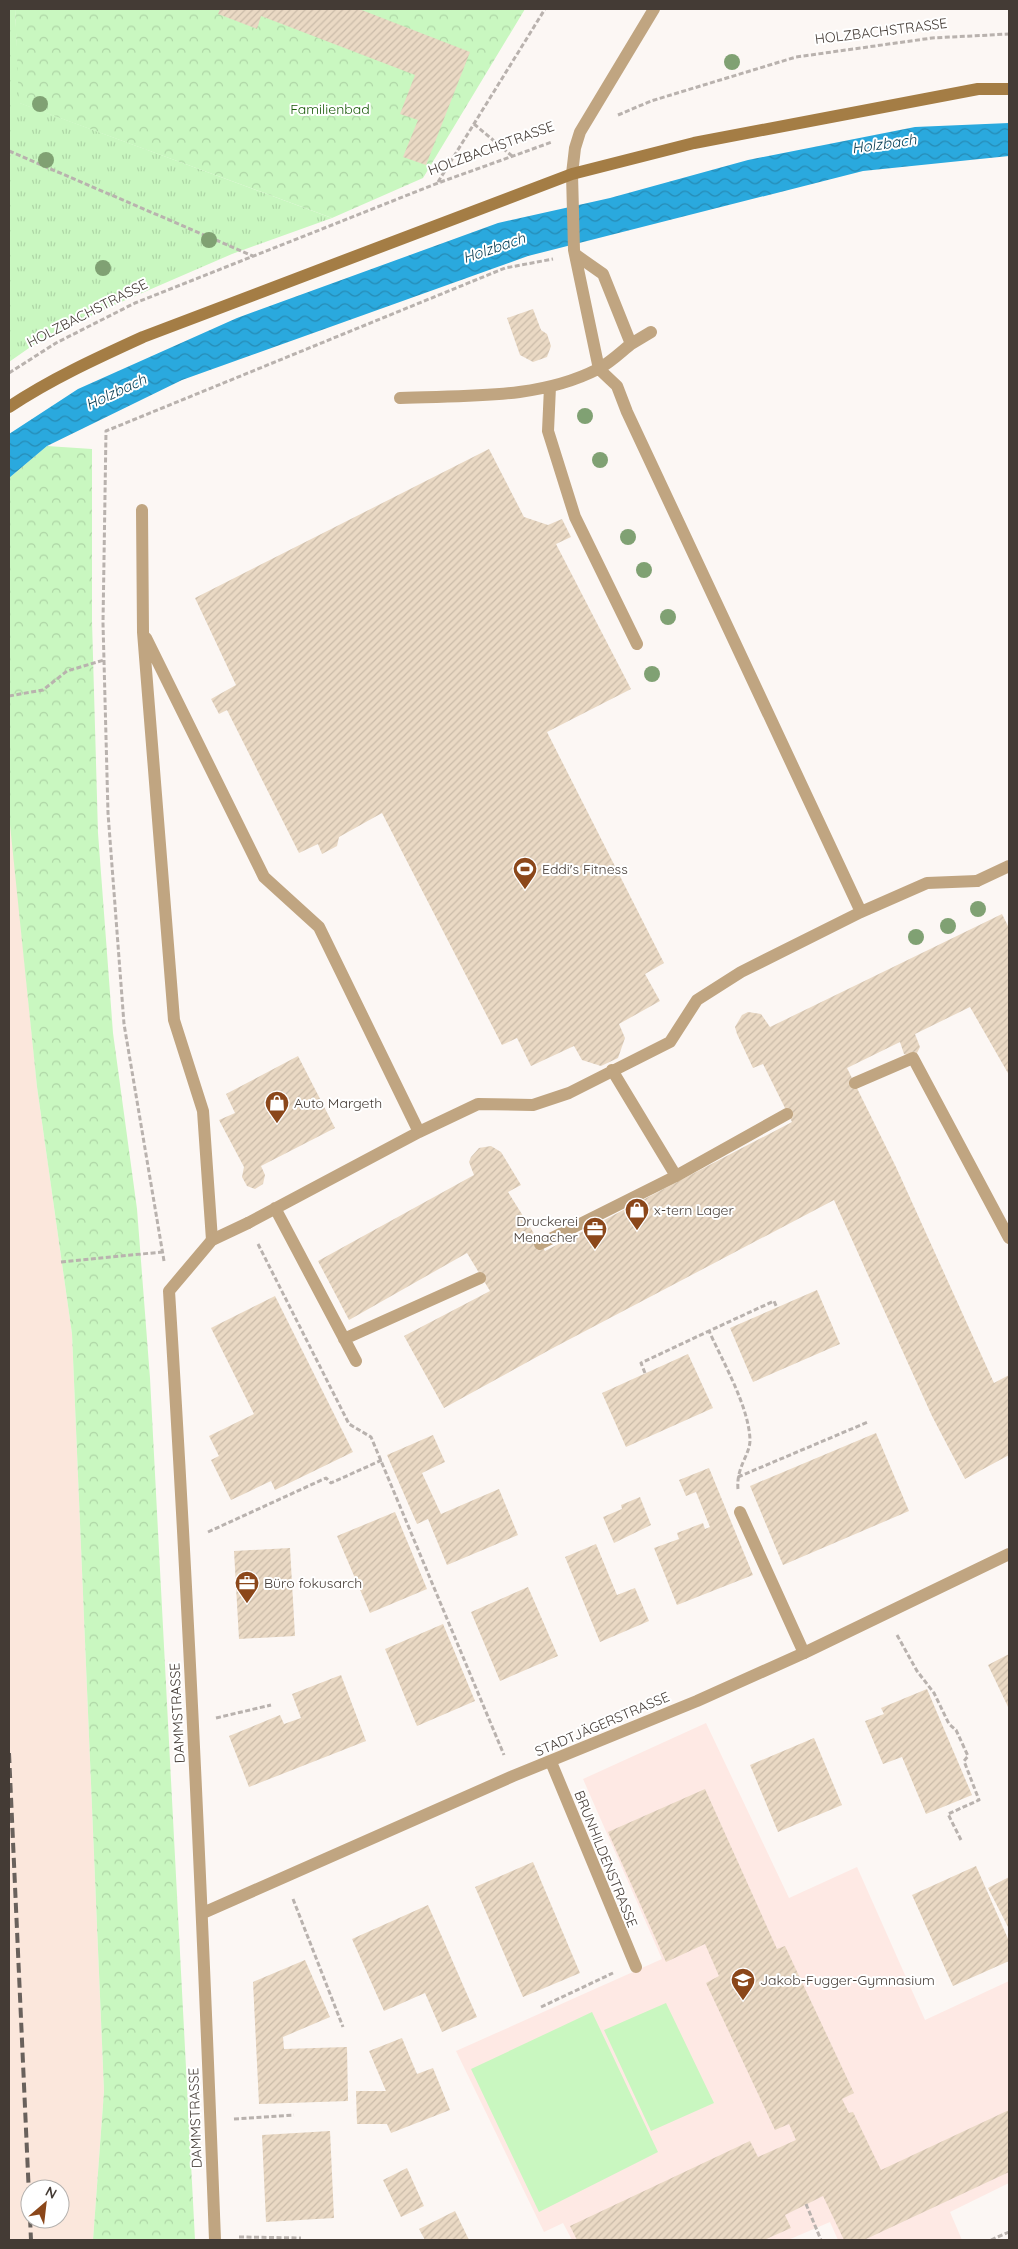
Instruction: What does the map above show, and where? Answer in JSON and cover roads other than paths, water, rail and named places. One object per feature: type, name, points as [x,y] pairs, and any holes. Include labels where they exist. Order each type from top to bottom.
[{"type":"main road","points":[[9,407],[31,392],[89,361],[143,337],[572,174],[694,143],[978,89],[1009,89]]},
{"type":"street","points":[[654,9],[580,132],[575,148],[572,174],[575,252],[599,369],[617,386],[631,421],[861,912]]},
{"type":"street","points":[[575,252],[603,274],[631,344]]},
{"type":"street","points":[[400,398],[505,393],[550,387],[599,369],[631,344],[651,332]]},
{"type":"street","points":[[550,387],[548,431],[575,517],[637,644]]},
{"type":"street","points":[[142,510],[143,632],[174,1020],[203,1111],[212,1240],[248,1223],[419,1132],[478,1104],[533,1105],[569,1093],[670,1042],[697,1000],[741,972],[861,912],[927,883],[977,880],[1009,866]]},
{"type":"street","points":[[143,632],[264,877],[319,927],[419,1132]]},
{"type":"street","points":[[855,1083],[913,1058],[1009,1238]]},
{"type":"street","points":[[612,1070],[676,1176]]},
{"type":"street","points":[[540,1244],[676,1176],[787,1114]]},
{"type":"street","points":[[275,1208],[356,1361]]},
{"type":"street","name":"DAMMSTRASSE","points":[[212,1240],[169,1292],[185,1542],[192,1724],[203,1913],[215,2238]]},
{"type":"street","points":[[344,1339],[480,1278]]},
{"type":"street","points":[[740,1512],[804,1653]]},
{"type":"street","name":"STADTJÄGERSTRASSE","points":[[203,1913],[513,1776],[697,1701],[804,1653],[1009,1554]]},
{"type":"street","name":"BRUNHILDENSTRASSE","points":[[551,1762],[635,1965]]},
{"type":"water","name":"Holzbach","points":[[1009,123],[1009,156],[863,171],[528,256],[182,380],[47,446],[9,478],[9,434],[78,389],[237,318],[498,223],[610,198],[748,160],[915,127]]},
{"type":"railway","points":[[9,1753],[31,2240]]},
{"type":"place","name":"Eddi's Fitness","points":[[525,890]]},
{"type":"place","name":"Auto Margeth","points":[[277,1124]]},
{"type":"place","name":"x-tern Lager","points":[[637,1231]]},
{"type":"place","name":"Druckerei Menacher","points":[[595,1250]]},
{"type":"place","name":"Büro fokusarch","points":[[247,1604]]},
{"type":"place","name":"Jakob-Fugger-Gymnasium","points":[[743,2001]]},
{"type":"park label","name":"Familienbad","points":[[330,109]]}]
